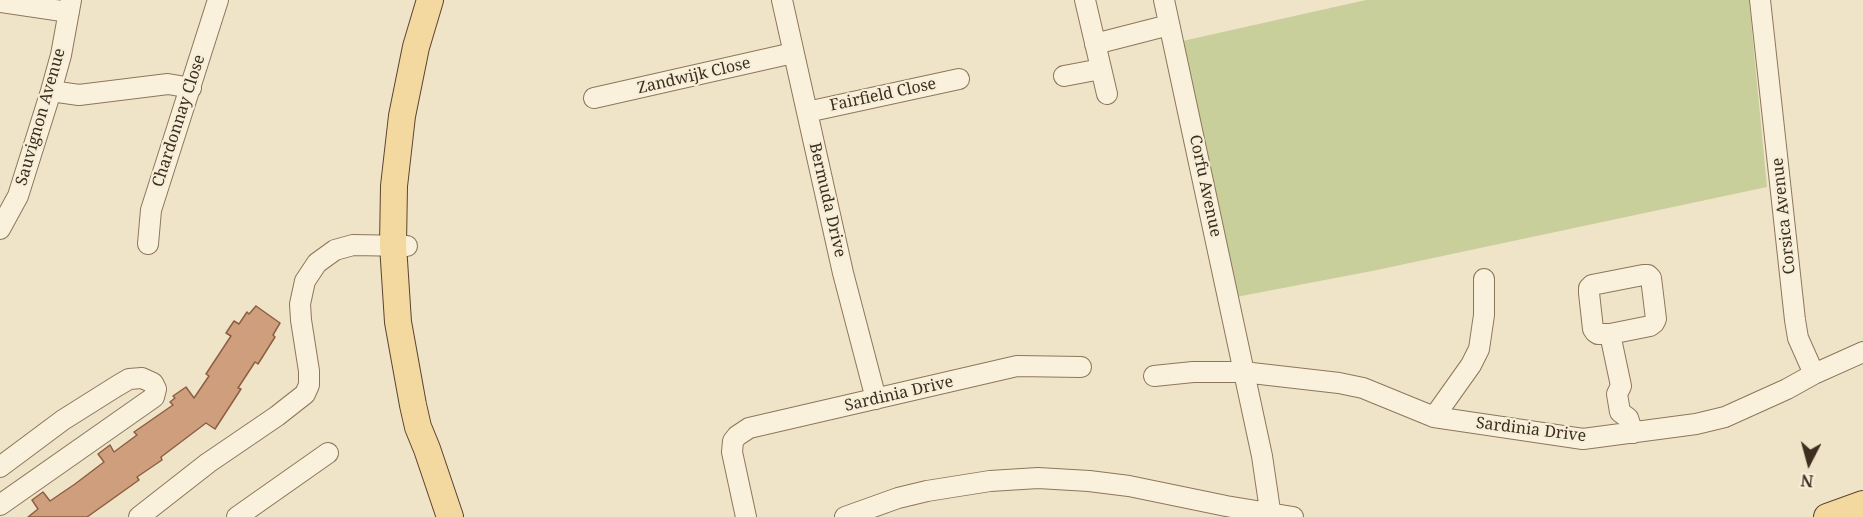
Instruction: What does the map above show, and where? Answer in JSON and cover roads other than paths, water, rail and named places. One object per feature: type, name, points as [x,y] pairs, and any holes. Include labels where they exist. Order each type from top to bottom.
[{"type":"main road","points":[[430,0],[416,47],[405,98],[394,186],[427,449],[450,517]]},
{"type":"main road","points":[[400,246],[426,70],[443,0]]},
{"type":"main road","points":[[1827,517],[1863,504]]},
{"type":"street","name":"Chardonnay Close","points":[[148,244],[151,210],[218,0]]},
{"type":"street","name":"Bermuda Drive","points":[[782,0],[843,273],[876,399]]},
{"type":"street","points":[[1085,0],[1107,94]]},
{"type":"street","name":"Corfu Avenue","points":[[1164,0],[1227,287],[1262,456],[1271,516]]},
{"type":"street","name":"Corsica Avenue","points":[[1760,0],[1795,320],[1798,338],[1814,374]]},
{"type":"street","points":[[0,2],[70,6]]},
{"type":"street","name":"Sauvignon Avenue","points":[[0,229],[18,196],[51,91],[61,55],[70,6]]},
{"type":"street","points":[[1095,44],[1169,24]]},
{"type":"street","name":"Zandwijk Close","points":[[594,98],[794,53]]},
{"type":"street","points":[[1064,76],[1101,69]]},
{"type":"street","name":"Fairfield Close","points":[[807,112],[959,79]]},
{"type":"street","points":[[51,91],[79,95],[168,84],[191,88]]},
{"type":"street","points":[[139,517],[208,463],[305,394],[309,385],[309,371],[300,304],[305,281],[317,263],[335,250],[344,247],[360,244],[400,246]]},
{"type":"street","points":[[1434,417],[1471,365],[1479,349],[1484,315],[1484,279]]},
{"type":"street","points":[[1610,334],[1621,386],[1617,394],[1620,412],[1630,426]]},
{"type":"street","points":[[1814,374],[1863,352]]},
{"type":"street","name":"Sardinia Drive","points":[[747,517],[732,452],[733,441],[749,428],[1017,366],[1081,367]]},
{"type":"street","name":"Sardinia Drive","points":[[1154,376],[1193,372],[1243,372],[1354,385],[1434,417],[1583,439],[1630,426],[1696,424],[1725,417],[1814,374]]},
{"type":"street","points":[[0,467],[63,420],[129,380],[142,378],[153,383],[156,389],[154,397],[0,505]]},
{"type":"street","points":[[44,435],[61,461]]},
{"type":"street","points":[[237,517],[328,453]]},
{"type":"street","points":[[844,517],[898,498],[927,491],[990,481],[1038,478],[1130,486],[1271,516],[1293,517]]}]
